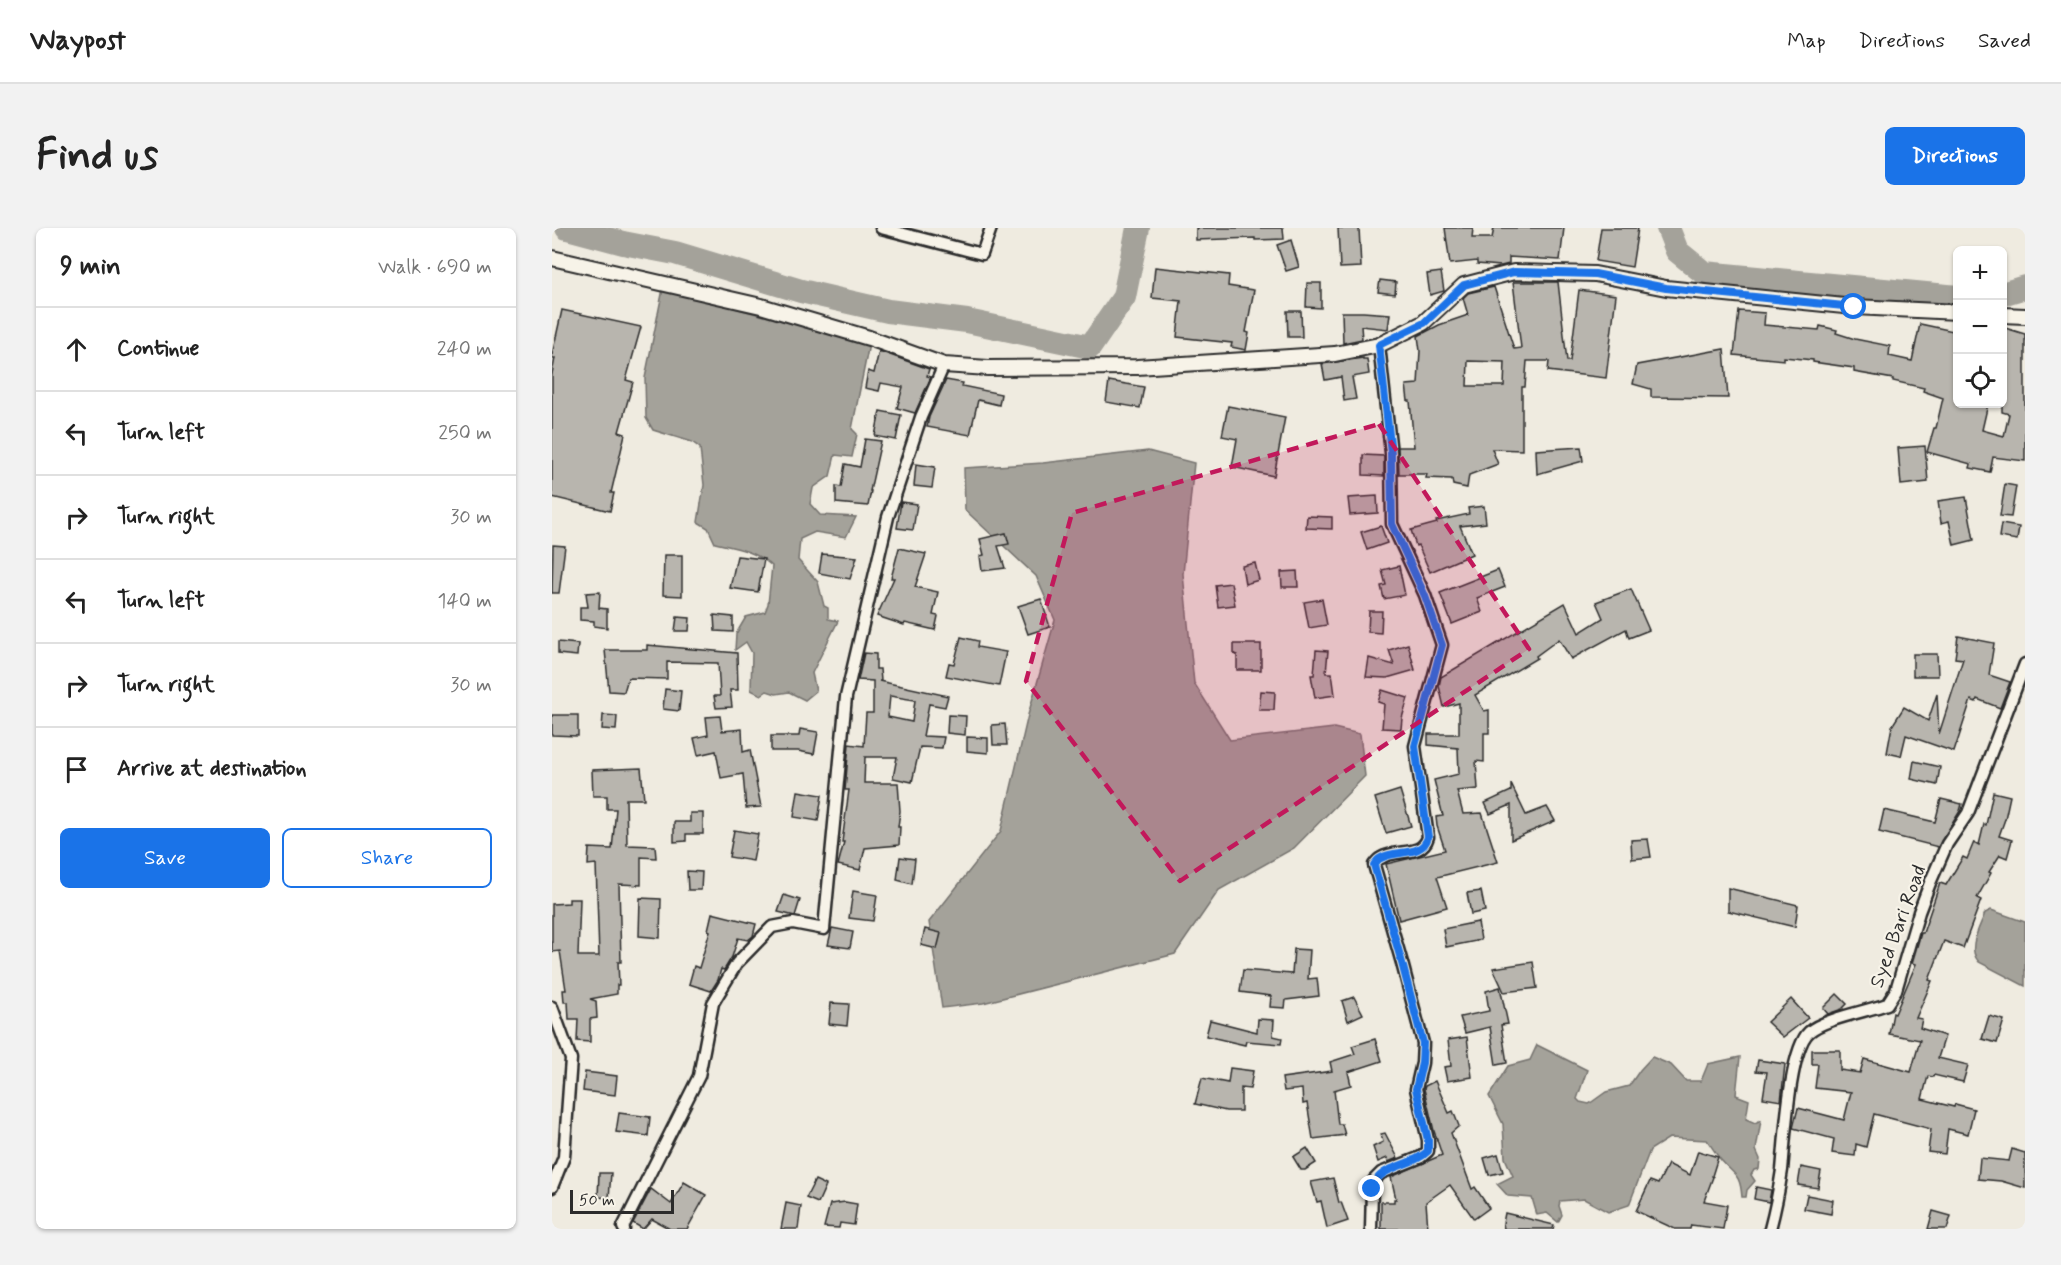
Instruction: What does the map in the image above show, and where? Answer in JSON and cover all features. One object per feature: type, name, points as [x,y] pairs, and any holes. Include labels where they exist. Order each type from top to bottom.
[{"type":"street","points":[[881,228],[982,254],[991,228]]},
{"type":"street","points":[[552,258],[761,306],[869,338],[944,365],[988,368],[1137,367],[1335,354],[1379,345],[1424,323],[1464,285],[1514,272],[1595,274],[1666,288],[1854,307],[1953,312]]},
{"type":"street","points":[[2007,315],[2025,316]]},
{"type":"street","points":[[1371,1229],[1374,1180],[1381,1173],[1421,1157],[1428,1151],[1428,1140],[1416,1089],[1422,1063],[1423,1043],[1374,865],[1382,857],[1422,848],[1427,843],[1415,746],[1442,645],[1425,596],[1392,524],[1391,453],[1379,345]]},
{"type":"street","points":[[624,1228],[699,1076],[713,1003],[737,963],[772,927],[793,923],[824,929],[846,697],[888,517],[921,417],[944,365]]},
{"type":"street","name":"Syed Bari Road","points":[[1770,1229],[1781,1173],[1791,1081],[1800,1048],[1809,1032],[1828,1022],[1887,1004],[1896,990],[1926,892],[1947,844],[1968,813],[2025,664]]},
{"type":"street","points":[[552,1007],[571,1059],[564,1157],[552,1187]]},
{"type":"highlighted area","points":[[1379,424],[1529,649],[1180,881],[1026,681],[1072,513]]},
{"type":"shaded area","points":[[663,289],[869,344],[852,429],[857,434],[852,457],[835,455],[830,476],[813,488],[810,504],[820,515],[856,517],[846,537],[815,532],[800,539],[798,560],[818,582],[824,606],[828,608],[828,619],[838,621],[812,673],[816,691],[805,700],[789,692],[776,694],[767,691],[761,695],[751,690],[752,653],[746,642],[735,650],[736,634],[746,617],[765,612],[772,566],[752,553],[715,543],[708,528],[698,522],[704,485],[700,448],[692,442],[653,430],[646,418],[645,378]]},
{"type":"shaded area","points":[[1148,451],[1194,463],[1183,574],[1194,683],[1230,740],[1334,728],[1360,734],[1365,776],[1294,848],[1219,890],[1175,954],[983,1003],[942,1008],[929,922],[1001,831],[1028,715],[1055,620],[1036,576],[965,510],[964,468],[1043,463]]},
{"type":"shaded area","points":[[1991,910],[2025,922],[2025,986],[1979,962],[1975,957],[1974,944],[1977,931],[1985,913]]},
{"type":"shaded area","points":[[1537,1045],[1587,1070],[1577,1099],[1589,1104],[1606,1092],[1629,1086],[1652,1057],[1671,1065],[1686,1081],[1701,1081],[1708,1064],[1740,1057],[1736,1095],[1749,1100],[1746,1119],[1755,1123],[1761,1120],[1756,1150],[1760,1159],[1759,1169],[1754,1170],[1751,1175],[1755,1181],[1747,1190],[1746,1197],[1742,1197],[1740,1183],[1736,1176],[1707,1140],[1669,1138],[1650,1150],[1629,1205],[1608,1212],[1584,1199],[1560,1201],[1562,1215],[1558,1222],[1547,1213],[1537,1215],[1532,1198],[1508,1196],[1497,1184],[1513,1176],[1505,1158],[1503,1124],[1489,1096],[1508,1066],[1530,1060]]},
{"type":"building","points":[[1196,228],[1283,228],[1284,239],[1196,240]]},
{"type":"building","points":[[1338,228],[1359,228],[1361,267],[1340,268]]},
{"type":"building","points":[[1445,228],[1473,228],[1472,238],[1492,238],[1494,228],[1564,228],[1560,260],[1509,257],[1509,264],[1501,266],[1477,264],[1477,261],[1450,264]]},
{"type":"building","points":[[1601,228],[1638,228],[1632,267],[1596,261]]},
{"type":"building","points":[[1291,240],[1299,267],[1286,271],[1277,245]]},
{"type":"building","points":[[1155,267],[1229,275],[1228,286],[1254,290],[1246,332],[1249,333],[1246,350],[1231,347],[1232,343],[1177,337],[1181,301],[1152,298]]},
{"type":"building","points":[[1441,272],[1444,291],[1430,295],[1427,274]]},
{"type":"building","points":[[1380,280],[1396,282],[1395,294],[1378,292]]},
{"type":"building","points":[[1513,282],[1558,282],[1567,361],[1570,361],[1579,290],[1616,295],[1606,378],[1548,371],[1549,361],[1527,361],[1525,387],[1522,387],[1522,450],[1492,449],[1498,464],[1469,475],[1467,488],[1453,485],[1452,479],[1426,478],[1427,474],[1399,474],[1398,447],[1414,447],[1410,401],[1408,401],[1406,385],[1418,384],[1420,351],[1418,336],[1439,325],[1468,315],[1463,298],[1468,293],[1494,287],[1514,349],[1521,348]],"holes":[[[1468,361],[1505,362],[1504,386],[1467,386]]]},
{"type":"building","points":[[1307,283],[1321,283],[1321,308],[1306,307]]},
{"type":"building","points":[[562,310],[641,327],[626,380],[633,382],[619,432],[625,434],[611,493],[614,493],[610,511],[552,497],[552,374],[555,358],[552,358],[552,355]]},
{"type":"building","points":[[1287,311],[1301,311],[1302,337],[1288,337]]},
{"type":"building","points":[[1739,311],[1765,313],[1764,325],[1819,330],[1820,326],[1837,330],[1836,333],[1855,339],[1890,346],[1889,356],[1912,361],[1920,324],[1953,331],[1953,408],[1987,408],[1982,430],[2004,436],[2009,414],[2002,412],[2002,408],[2007,408],[2007,329],[2025,334],[2025,461],[1993,457],[1990,472],[1970,468],[1971,464],[1927,452],[1934,428],[1936,428],[1943,398],[1923,391],[1924,388],[1893,381],[1893,379],[1854,372],[1854,368],[1813,362],[1813,360],[1784,357],[1784,360],[1734,355]]},
{"type":"building","points":[[1342,312],[1390,314],[1388,329],[1361,326],[1362,339],[1343,343]]},
{"type":"building","points":[[1724,349],[1728,398],[1651,397],[1651,389],[1633,384],[1637,365]]},
{"type":"building","points":[[879,351],[929,369],[927,376],[931,377],[915,413],[897,408],[903,387],[881,383],[879,391],[865,388],[868,371],[874,373]]},
{"type":"building","points":[[1367,359],[1369,374],[1352,377],[1356,399],[1344,401],[1341,377],[1325,380],[1322,364]]},
{"type":"building","points":[[946,380],[963,383],[962,386],[1001,394],[999,405],[978,400],[970,435],[927,427],[929,417]]},
{"type":"building","points":[[1109,381],[1144,387],[1140,408],[1106,402]]},
{"type":"building","points":[[1228,406],[1285,417],[1274,476],[1232,467],[1237,439],[1222,436]]},
{"type":"building","points":[[880,411],[901,415],[896,440],[875,436]]},
{"type":"building","points":[[865,439],[881,441],[868,506],[836,503],[836,486],[841,487],[845,464],[860,467]]},
{"type":"building","points":[[1925,446],[1928,482],[1901,485],[1898,448]]},
{"type":"building","points":[[1581,447],[1583,461],[1537,474],[1536,450]]},
{"type":"building","points":[[1363,455],[1384,456],[1384,476],[1363,475]]},
{"type":"building","points":[[916,464],[935,467],[932,488],[914,486]]},
{"type":"building","points":[[2005,484],[2016,486],[2011,517],[2000,516]]},
{"type":"building","points":[[1377,496],[1378,513],[1350,515],[1348,498]]},
{"type":"building","points":[[1966,497],[1974,540],[1954,545],[1949,521],[1941,523],[1938,501]]},
{"type":"building","points":[[901,502],[917,504],[913,530],[897,528]]},
{"type":"building","points":[[1484,506],[1486,523],[1460,526],[1472,554],[1430,572],[1418,545],[1416,546],[1411,530],[1437,523],[1436,521],[1469,514],[1468,508]]},
{"type":"building","points":[[1307,516],[1332,517],[1332,529],[1306,528]]},
{"type":"building","points":[[2001,524],[2019,527],[2017,540],[1999,537]]},
{"type":"building","points":[[1381,526],[1387,543],[1367,550],[1361,532]]},
{"type":"building","points":[[1006,533],[1009,544],[998,546],[1005,568],[982,571],[980,556],[984,555],[980,539]]},
{"type":"building","points":[[553,545],[565,546],[559,593],[552,593]]},
{"type":"building","points":[[899,548],[926,554],[915,587],[938,592],[933,615],[938,616],[935,630],[905,623],[904,625],[877,616],[894,578],[891,578]]},
{"type":"building","points":[[822,554],[857,557],[850,579],[819,573]]},
{"type":"building","points":[[664,555],[682,555],[682,596],[663,595]]},
{"type":"building","points":[[737,556],[764,559],[758,592],[730,588]]},
{"type":"building","points":[[1255,563],[1259,580],[1245,584],[1242,566]]},
{"type":"building","points":[[1399,566],[1405,595],[1384,599],[1381,586],[1386,585],[1382,570]]},
{"type":"building","points":[[1498,570],[1505,587],[1477,598],[1482,612],[1452,624],[1440,593]]},
{"type":"building","points":[[1297,571],[1298,587],[1282,587],[1281,572]]},
{"type":"building","points":[[1231,583],[1235,605],[1218,607],[1215,585]]},
{"type":"building","points":[[1631,589],[1649,630],[1629,638],[1626,629],[1571,659],[1559,639],[1536,656],[1537,658],[1475,695],[1484,711],[1489,710],[1489,733],[1484,733],[1484,762],[1476,761],[1478,789],[1457,791],[1463,814],[1482,813],[1498,862],[1437,877],[1447,907],[1399,920],[1386,864],[1445,850],[1437,826],[1436,817],[1443,816],[1434,780],[1459,774],[1458,748],[1428,745],[1428,734],[1459,734],[1459,703],[1444,707],[1439,686],[1441,677],[1565,603],[1579,633],[1603,618],[1596,602]]},
{"type":"building","points":[[600,592],[599,608],[607,609],[607,628],[594,626],[594,621],[580,620],[580,607],[588,607],[586,593]]},
{"type":"building","points":[[1041,599],[1050,627],[1028,634],[1018,606]]},
{"type":"building","points":[[1322,599],[1327,625],[1309,628],[1304,602]]},
{"type":"building","points":[[1369,611],[1382,611],[1381,633],[1368,632]]},
{"type":"building","points":[[714,615],[733,617],[733,632],[715,631]]},
{"type":"building","points":[[677,617],[690,618],[689,631],[675,631]]},
{"type":"building","points":[[1958,636],[1994,643],[1989,675],[2010,682],[2000,708],[1977,699],[1976,702],[1971,700],[1954,752],[1906,735],[1901,756],[1887,753],[1892,726],[1904,707],[1928,721],[1937,694],[1939,734],[1963,659],[1955,658]]},
{"type":"building","points":[[961,637],[978,641],[977,647],[1006,652],[999,686],[946,676],[949,663],[954,664]]},
{"type":"building","points":[[558,642],[578,644],[577,656],[558,654]]},
{"type":"building","points":[[1234,644],[1261,644],[1261,670],[1237,670]]},
{"type":"building","points":[[1408,644],[1415,670],[1387,678],[1366,677],[1369,658],[1394,665],[1389,650]]},
{"type":"building","points":[[647,645],[737,653],[738,690],[730,690],[732,707],[716,708],[714,696],[720,696],[718,663],[667,662],[667,679],[628,678],[624,692],[609,691],[605,650],[647,650]]},
{"type":"building","points":[[1316,650],[1328,651],[1326,673],[1332,673],[1335,695],[1315,698],[1311,675],[1314,675]]},
{"type":"building","points":[[864,653],[876,654],[876,669],[880,669],[881,681],[879,681],[948,696],[945,707],[929,704],[923,736],[944,737],[942,748],[920,747],[912,782],[893,778],[897,757],[865,757],[864,783],[898,783],[900,811],[898,827],[900,827],[899,845],[865,848],[860,870],[838,865],[844,842],[842,842],[849,790],[845,790],[849,744],[864,746],[866,713],[873,713],[873,681],[858,680]],"holes":[[[890,696],[915,700],[912,722],[888,717]]]},
{"type":"building","points":[[1913,654],[1937,654],[1938,676],[1913,676]]},
{"type":"building","points":[[665,689],[681,691],[679,711],[663,709]]},
{"type":"building","points":[[1382,690],[1408,698],[1401,729],[1382,728],[1384,704],[1378,702]]},
{"type":"building","points":[[1261,691],[1275,692],[1274,710],[1259,710]]},
{"type":"building","points":[[552,715],[578,715],[578,736],[552,735]]},
{"type":"building","points":[[603,715],[617,716],[616,730],[602,729]]},
{"type":"building","points":[[948,715],[966,716],[965,735],[947,733]]},
{"type":"building","points":[[720,716],[722,731],[742,729],[743,752],[750,750],[761,807],[746,808],[743,774],[721,778],[716,751],[698,755],[694,738],[708,735],[706,717]]},
{"type":"building","points":[[1005,724],[1007,745],[993,745],[992,725]]},
{"type":"building","points":[[800,729],[818,732],[814,754],[798,751],[771,751],[771,736],[799,736]]},
{"type":"building","points":[[967,737],[988,738],[988,753],[967,751]]},
{"type":"building","points":[[1914,761],[1940,767],[1937,785],[1911,779]]},
{"type":"building","points":[[641,768],[644,799],[626,799],[627,845],[655,846],[656,858],[641,857],[641,885],[619,884],[621,962],[618,962],[617,994],[590,999],[596,1001],[597,1018],[590,1019],[590,1042],[577,1041],[578,1019],[569,1019],[568,1002],[564,1002],[563,990],[566,990],[560,951],[552,952],[552,904],[569,903],[569,899],[580,899],[578,956],[599,956],[596,864],[588,865],[589,848],[612,849],[616,809],[607,809],[607,796],[593,796],[592,770]]},
{"type":"building","points":[[1511,784],[1526,815],[1547,807],[1555,821],[1511,840],[1511,805],[1490,814],[1485,803],[1511,791]]},
{"type":"building","points":[[1400,790],[1411,826],[1386,833],[1375,798]]},
{"type":"building","points":[[798,791],[822,795],[818,821],[794,817]]},
{"type":"building","points":[[1993,792],[2010,796],[1999,836],[2012,840],[2007,858],[2000,855],[1989,872],[1991,873],[1977,898],[1981,900],[1963,948],[1944,941],[1929,980],[1932,981],[1916,1018],[1922,1019],[1920,1028],[1945,1036],[1938,1058],[1968,1065],[1963,1082],[1934,1075],[1933,1077],[1928,1076],[1922,1099],[1954,1107],[1955,1104],[1974,1109],[1968,1134],[1948,1129],[1945,1154],[1928,1152],[1931,1129],[1874,1114],[1866,1147],[1856,1144],[1855,1156],[1832,1153],[1834,1139],[1793,1128],[1798,1108],[1844,1120],[1851,1092],[1815,1088],[1818,1064],[1812,1064],[1812,1050],[1840,1050],[1840,1070],[1860,1073],[1864,1059],[1911,1072],[1920,1040],[1889,1034],[1893,1013],[1895,1014],[1916,964],[1912,963],[1940,883],[1946,885],[1963,857],[1967,859],[1974,842],[1979,845]]},
{"type":"building","points":[[1941,799],[1962,804],[1938,847],[1879,832],[1884,810],[1935,822]]},
{"type":"building","points":[[690,813],[703,813],[703,834],[686,834],[686,841],[674,842],[674,822],[690,822]]},
{"type":"building","points":[[734,830],[758,834],[753,861],[729,857]]},
{"type":"building","points":[[1648,839],[1651,857],[1632,859],[1631,840]]},
{"type":"building","points":[[900,857],[915,859],[912,884],[897,880]]},
{"type":"building","points":[[687,871],[702,872],[701,890],[688,890]]},
{"type":"building","points":[[1728,888],[1798,905],[1795,927],[1728,911]]},
{"type":"building","points":[[853,891],[877,895],[873,921],[849,918]]},
{"type":"building","points":[[1481,891],[1485,911],[1471,914],[1467,893]]},
{"type":"building","points":[[784,895],[800,900],[795,916],[778,912]]},
{"type":"building","points":[[640,898],[661,899],[660,938],[639,936]]},
{"type":"building","points":[[712,913],[756,924],[753,936],[748,940],[738,938],[732,957],[724,970],[721,969],[718,980],[711,991],[689,984],[694,966],[699,968],[710,931],[708,930]]},
{"type":"building","points":[[1478,922],[1481,940],[1446,947],[1443,929]]},
{"type":"building","points":[[832,928],[853,932],[850,948],[828,945]]},
{"type":"building","points":[[925,929],[941,933],[937,949],[921,945]]},
{"type":"building","points":[[1294,949],[1310,950],[1308,979],[1317,978],[1319,996],[1286,1000],[1285,1008],[1270,1007],[1271,996],[1240,992],[1243,970],[1292,974]]},
{"type":"building","points":[[1533,962],[1537,988],[1504,992],[1493,968]]},
{"type":"building","points":[[1500,987],[1508,1024],[1501,1025],[1507,1063],[1496,1065],[1490,1027],[1465,1033],[1460,1017],[1489,1011],[1486,991]]},
{"type":"building","points":[[1837,994],[1847,1004],[1842,1009],[1828,1014],[1823,1008]]},
{"type":"building","points":[[1354,997],[1363,1014],[1348,1021],[1342,1001]]},
{"type":"building","points":[[1791,999],[1808,1018],[1783,1037],[1767,1022]]},
{"type":"building","points":[[831,1003],[849,1004],[847,1026],[829,1024]]},
{"type":"building","points":[[1989,1016],[2004,1020],[1997,1043],[1982,1039]]},
{"type":"building","points":[[1258,1019],[1274,1020],[1273,1036],[1282,1038],[1281,1044],[1246,1041],[1245,1045],[1206,1036],[1210,1020],[1257,1032]]},
{"type":"building","points":[[1467,1037],[1472,1077],[1447,1081],[1444,1067],[1451,1066],[1448,1040]]},
{"type":"building","points":[[1375,1039],[1382,1061],[1348,1072],[1351,1085],[1334,1090],[1338,1124],[1342,1124],[1345,1135],[1313,1139],[1307,1103],[1303,1104],[1302,1089],[1284,1091],[1282,1078],[1332,1071],[1330,1062],[1355,1054],[1352,1046]]},
{"type":"building","points":[[1758,1060],[1785,1064],[1781,1101],[1763,1098],[1767,1072],[1756,1071]]},
{"type":"building","points":[[1230,1068],[1253,1071],[1250,1089],[1241,1088],[1241,1111],[1226,1111],[1195,1104],[1202,1078],[1228,1083]]},
{"type":"building","points":[[585,1072],[617,1076],[615,1095],[583,1091]]},
{"type":"building","points":[[1435,1081],[1449,1113],[1453,1111],[1459,1126],[1451,1133],[1472,1189],[1475,1187],[1489,1208],[1474,1219],[1450,1185],[1426,1202],[1428,1229],[1381,1229],[1381,1202],[1394,1202],[1396,1199],[1391,1177],[1442,1155],[1424,1089],[1425,1086]]},
{"type":"building","points":[[619,1113],[650,1117],[648,1136],[616,1132]]},
{"type":"building","points":[[1385,1133],[1398,1158],[1388,1162],[1387,1158],[1378,1162],[1373,1147],[1383,1142],[1381,1134]]},
{"type":"building","points":[[1307,1148],[1316,1163],[1301,1170],[1293,1157]]},
{"type":"building","points":[[2012,1149],[2025,1153],[2025,1188],[2001,1181],[1978,1179],[1980,1158],[2009,1161]]},
{"type":"building","points":[[1698,1151],[1718,1157],[1704,1201],[1727,1205],[1723,1229],[1691,1225],[1690,1229],[1675,1229],[1636,1211],[1650,1181],[1658,1184],[1668,1164],[1690,1175]]},
{"type":"building","points":[[1498,1154],[1503,1172],[1489,1175],[1484,1158]]},
{"type":"building","points":[[1801,1167],[1821,1171],[1818,1188],[1798,1185]]},
{"type":"building","points":[[599,1173],[611,1173],[609,1198],[598,1197]]},
{"type":"building","points":[[1333,1178],[1339,1203],[1341,1202],[1348,1221],[1327,1228],[1321,1201],[1317,1202],[1311,1182]]},
{"type":"building","points":[[815,1180],[826,1185],[818,1203],[806,1198]]},
{"type":"building","points":[[684,1182],[706,1195],[687,1229],[670,1229],[652,1219],[643,1229],[633,1223],[651,1189],[671,1204]]},
{"type":"building","points":[[1756,1187],[1771,1190],[1769,1202],[1754,1199]]},
{"type":"building","points":[[1807,1195],[1833,1200],[1831,1214],[1804,1209]]},
{"type":"building","points":[[845,1202],[857,1204],[854,1225],[840,1223],[839,1228],[824,1227],[830,1204]]},
{"type":"building","points":[[786,1203],[801,1206],[798,1229],[781,1229]]},
{"type":"building","points":[[1933,1211],[1951,1216],[1947,1229],[1928,1229]]},
{"type":"building","points":[[1505,1213],[1554,1225],[1553,1229],[1504,1229]]},
{"type":"waterway","points":[[567,228],[623,243],[675,253],[801,291],[888,311],[967,321],[1090,347],[1124,297],[1138,228]]},
{"type":"waterway","points":[[1668,228],[1677,251],[1704,273],[1953,297]]},
{"type":"waterway","points":[[2007,292],[2025,287]]},
{"type":"route","points":[[1372,1189],[1374,1180],[1381,1173],[1421,1157],[1428,1151],[1428,1140],[1416,1089],[1422,1063],[1423,1043],[1374,865],[1382,857],[1422,848],[1427,843],[1415,746],[1442,645],[1425,596],[1392,524],[1391,453],[1379,345],[1424,323],[1464,285],[1514,272],[1595,274],[1666,288],[1854,307]]}]
